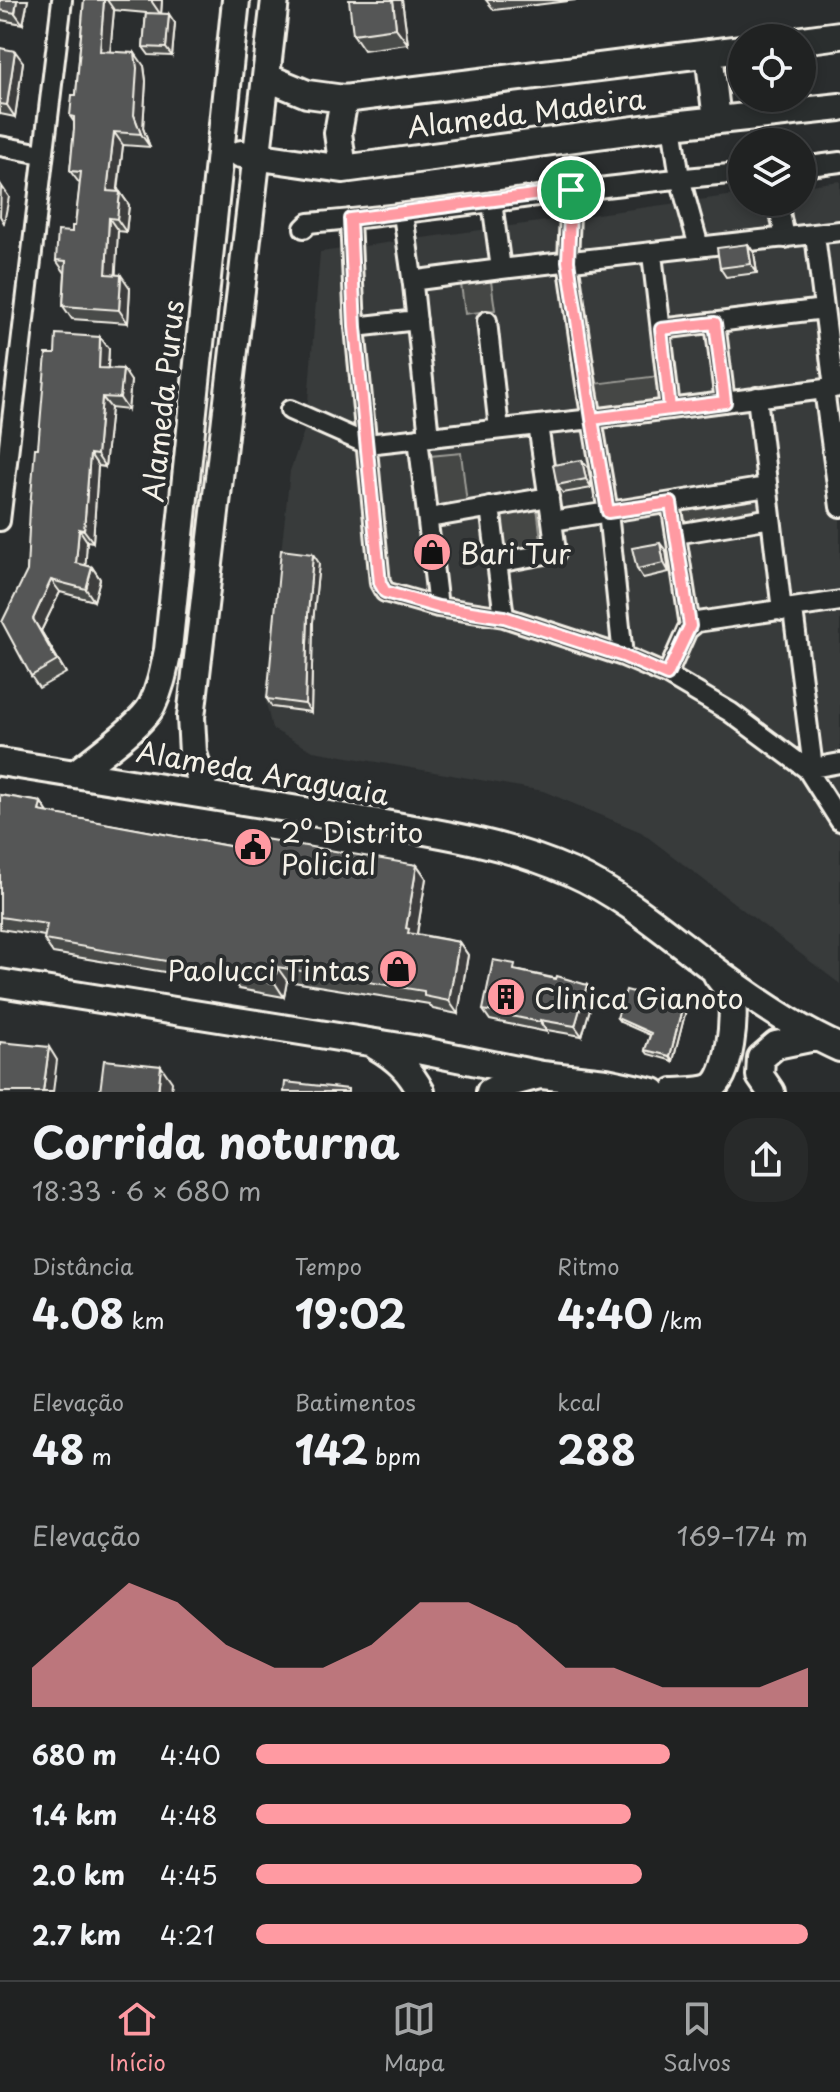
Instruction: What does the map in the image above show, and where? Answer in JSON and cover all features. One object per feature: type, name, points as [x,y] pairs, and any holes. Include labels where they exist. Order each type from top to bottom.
[{"type":"main road","name":"Alameda Purus","points":[[76,773],[104,752],[150,708],[162,681],[168,650],[236,0]]},
{"type":"main road","points":[[205,794],[193,753],[191,717],[275,0]]},
{"type":"main road","points":[[816,38],[840,35]]},
{"type":"main road","name":"Alameda Madeira","points":[[266,77],[307,94],[344,99],[728,51]]},
{"type":"main road","points":[[709,53],[717,120]]},
{"type":"main road","points":[[343,169],[338,133],[344,99]]},
{"type":"main road","name":"Alameda Madeira","points":[[221,151],[343,169],[672,125],[840,107]]},
{"type":"main road","points":[[150,708],[191,717]]},
{"type":"main road","name":"Alameda Araguaia","points":[[0,762],[450,836],[531,855],[575,873],[621,900],[707,964],[815,1037],[840,1048]]},
{"type":"main road","points":[[674,1092],[712,1087],[722,1076],[727,1062],[733,1006],[730,991],[707,964]]},
{"type":"main road","points":[[0,983],[370,1042],[542,1075],[606,1082],[653,1092]]},
{"type":"main road","points":[[771,1092],[760,1076],[761,1058],[776,1045],[815,1037]]},
{"type":"main road","points":[[370,1042],[395,1057],[413,1076],[421,1092]]},
{"type":"main road","points":[[490,1092],[506,1084],[542,1075]]},
{"type":"street","points":[[0,521],[8,382],[62,0]]},
{"type":"street","points":[[672,125],[680,178],[699,247]]},
{"type":"street","points":[[0,146],[42,154]]},
{"type":"street","points":[[816,165],[840,162]]},
{"type":"street","points":[[304,228],[309,223],[403,214],[571,190],[728,174]]},
{"type":"street","points":[[571,190],[568,261],[608,512],[623,656]]},
{"type":"street","points":[[492,202],[501,269]]},
{"type":"street","points":[[403,214],[417,320],[429,518],[438,607]]},
{"type":"street","points":[[781,216],[785,238]]},
{"type":"street","points":[[350,219],[355,327],[380,583],[385,592],[438,607],[504,617],[623,656],[667,675],[730,712],[810,769],[840,763]]},
{"type":"street","points":[[413,285],[418,280],[501,269],[840,231]]},
{"type":"street","points":[[815,235],[833,388],[840,507]]},
{"type":"street","points":[[652,254],[670,409]]},
{"type":"street","points":[[661,329],[824,309]]},
{"type":"street","points":[[355,327],[417,320]]},
{"type":"street","points":[[487,321],[499,429]]},
{"type":"street","points":[[715,323],[725,402]]},
{"type":"street","points":[[290,410],[367,444],[833,388]]},
{"type":"street","points":[[757,397],[771,518],[788,610],[810,769],[840,821]]},
{"type":"street","points":[[497,563],[556,552],[538,425]]},
{"type":"street","points":[[552,521],[767,487]]},
{"type":"street","points":[[429,518],[549,497]]},
{"type":"street","points":[[667,675],[690,626],[671,503]]},
{"type":"street","points":[[490,507],[504,617]]},
{"type":"street","points":[[676,534],[771,518]]},
{"type":"street","points":[[690,626],[840,601]]},
{"type":"shaded area","points":[[840,181],[840,984],[641,832],[543,791],[313,751],[272,729],[265,698],[290,471],[306,425],[320,252],[728,196],[728,216],[816,216],[816,184]]},
{"type":"shaded area","points":[[490,274],[495,310],[465,314],[460,277]]},
{"type":"shaded area","points":[[666,375],[670,409],[592,419],[586,385]]},
{"type":"shaded area","points":[[461,453],[467,504],[436,508],[430,456]]},
{"type":"shaded area","points":[[759,493],[762,512],[682,529],[678,507]]},
{"type":"shaded area","points":[[537,507],[542,549],[504,553],[498,512]]},
{"type":"building","points":[[0,0],[17,0],[15,13],[0,10]]},
{"type":"building","points":[[84,0],[104,0],[100,51],[135,53],[137,68],[134,115],[141,134],[114,132],[107,191],[120,192],[117,219],[109,218],[106,274],[121,275],[119,310],[63,306],[66,261],[56,260],[58,231],[72,232],[72,226],[75,226],[81,172],[70,171],[74,117],[70,116],[72,95],[76,95]]},
{"type":"building","points":[[349,0],[393,0],[396,28],[353,34]]},
{"type":"building","points":[[146,13],[169,14],[166,48],[143,47]]},
{"type":"building","points":[[0,48],[15,51],[7,105],[0,104]]},
{"type":"building","points":[[748,244],[751,264],[720,268],[717,248]]},
{"type":"building","points":[[56,334],[100,337],[99,368],[123,369],[120,398],[102,397],[97,455],[90,454],[84,530],[79,529],[76,563],[92,567],[86,589],[51,580],[33,619],[57,661],[31,676],[2,622],[27,571],[35,448],[38,448],[46,354],[55,354]]},
{"type":"building","points":[[582,460],[586,479],[557,485],[553,465]]},
{"type":"building","points":[[660,543],[664,563],[637,569],[632,548]]},
{"type":"building","points":[[281,550],[313,554],[305,704],[267,699]]},
{"type":"building","points":[[0,795],[41,802],[39,811],[245,849],[247,836],[417,865],[406,928],[409,929],[408,933],[459,942],[449,1001],[424,996],[424,991],[277,967],[275,983],[229,976],[230,972],[44,940],[47,924],[0,917]]},
{"type":"building","points":[[493,960],[515,964],[514,970],[556,979],[557,976],[587,985],[575,1026],[483,1010]]},
{"type":"building","points":[[626,990],[683,1005],[670,1056],[645,1050],[651,1033],[617,1018]]},
{"type":"building","points":[[0,1042],[49,1047],[43,1092],[0,1092]]},
{"type":"building","points":[[104,1060],[161,1066],[158,1092],[100,1092]]},
{"type":"building","points":[[285,1082],[348,1089],[348,1092],[284,1092]]},
{"type":"place","name":"Bari Tur","points":[[432,552]]},
{"type":"place","name":"2º Distrito Policial","points":[[253,847]]},
{"type":"place","name":"Paolucci Tintas","points":[[398,969]]},
{"type":"place","name":"Clinica Gianoto","points":[[506,997]]},
{"type":"route","points":[[571,190],[350,219],[355,327],[380,583],[385,592],[438,607],[504,617],[623,656],[667,675],[690,626],[671,503],[608,512],[592,419],[670,409],[661,329],[715,323],[725,402],[592,419],[568,261],[571,190]]}]
